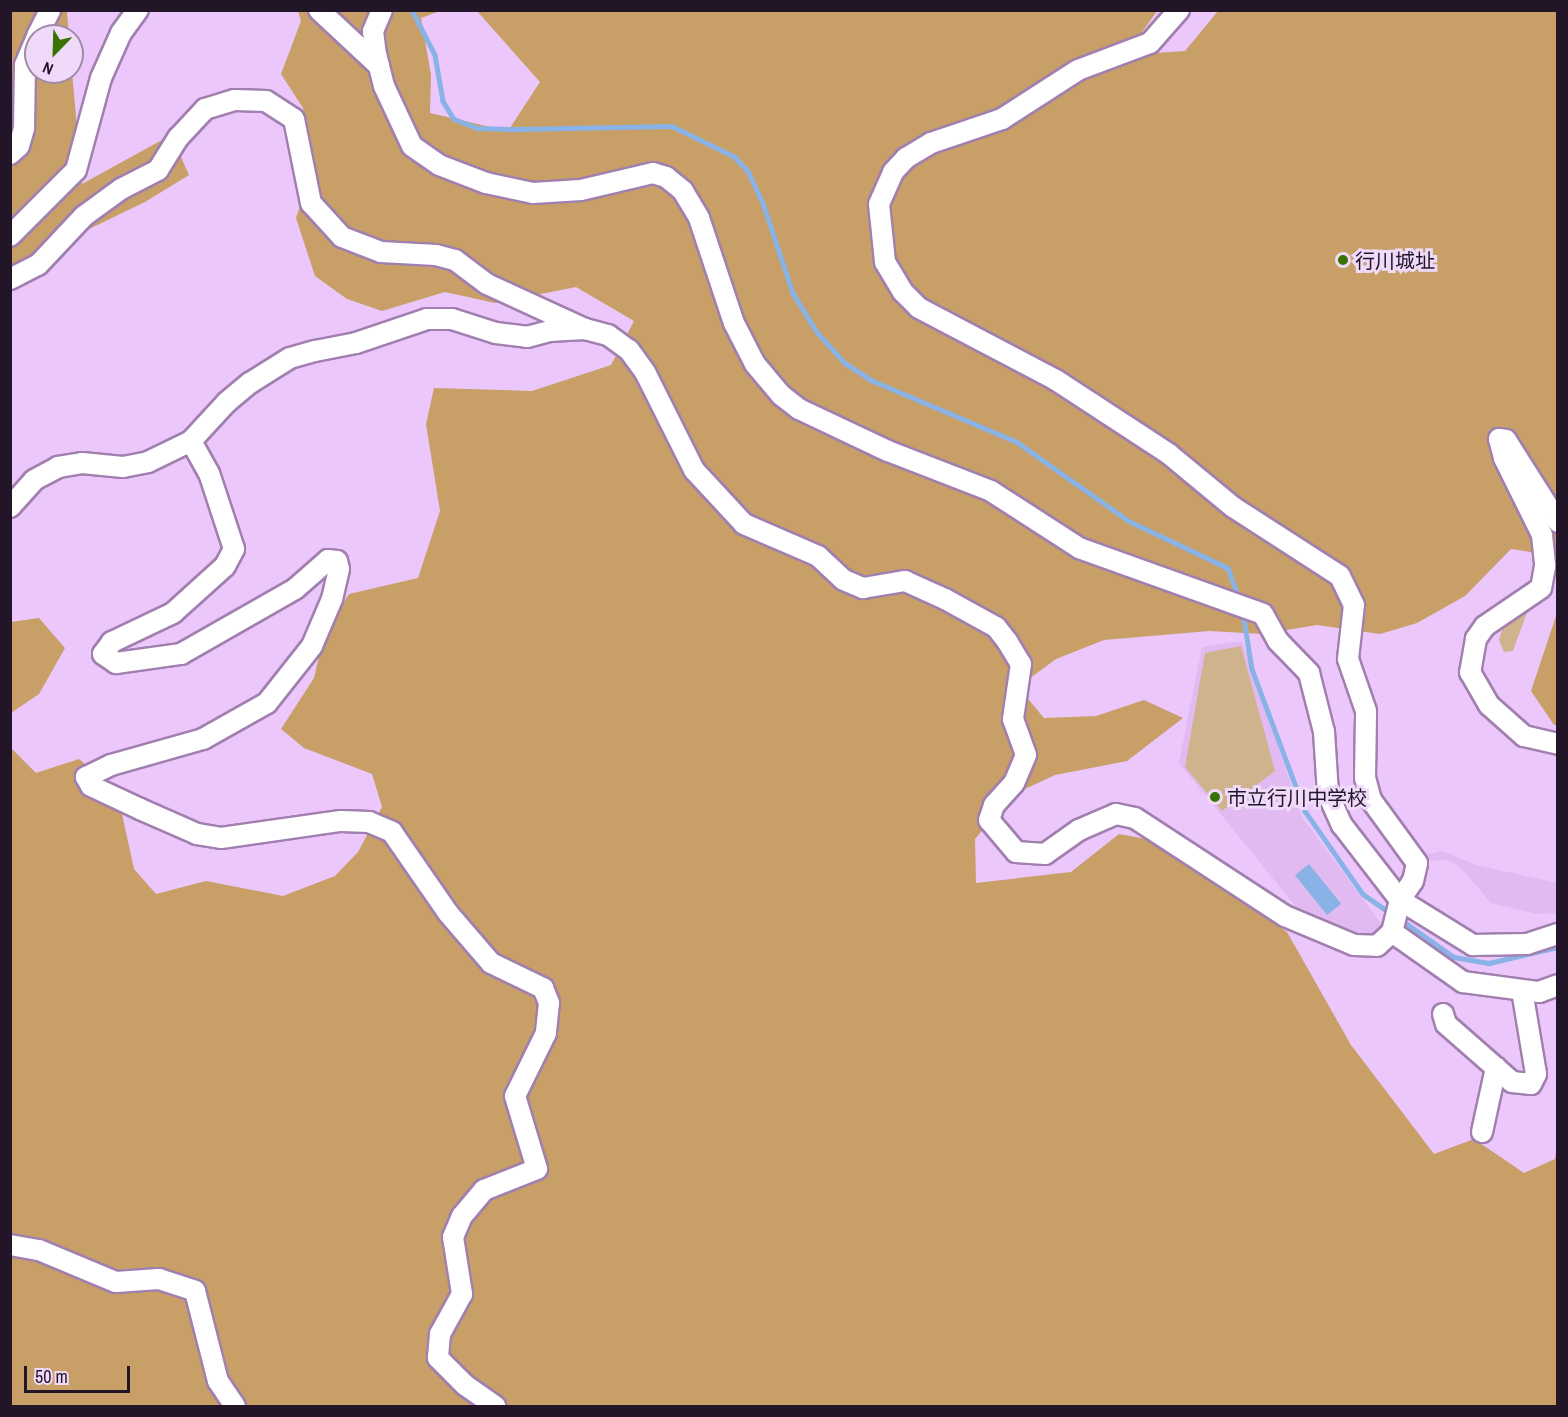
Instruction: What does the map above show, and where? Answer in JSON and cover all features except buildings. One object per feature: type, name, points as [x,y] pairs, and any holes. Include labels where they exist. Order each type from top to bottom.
[{"type":"street","points":[[43,24],[50,10]]},
{"type":"street","points":[[10,236],[76,170],[101,78],[121,33],[138,10]]},
{"type":"street","points":[[320,10],[379,66]]},
{"type":"street","points":[[382,10],[373,30],[379,66],[404,135],[412,146],[439,165],[486,183],[533,193],[581,190],[653,173],[666,177],[683,191],[699,218],[734,323],[755,364],[781,395],[800,409],[888,451],[991,491],[1079,548],[1263,614],[1278,641],[1309,673],[1324,732],[1328,794],[1342,825],[1400,900],[1473,945],[1527,944],[1557,934]]},
{"type":"street","points":[[10,279],[38,265],[84,216],[121,189],[158,170],[178,138],[205,109],[235,100],[266,101],[294,119],[311,203],[342,237],[381,252],[436,255],[455,260],[487,284],[585,329],[608,335],[629,350],[673,424],[694,470],[744,524],[818,556],[844,580],[863,588],[905,581],[945,598],[996,627],[1021,664],[1013,719],[1026,755],[1014,783],[994,805],[989,820],[1016,852],[1045,854],[1079,830],[1116,814],[1135,818],[1285,916],[1344,941],[1377,946],[1392,932],[1400,900],[1413,881],[1417,863],[1371,800],[1365,778],[1365,711],[1348,659],[1354,605],[1340,576],[1233,507],[1169,454],[1056,380],[919,308],[903,292],[885,262],[879,204],[893,172],[906,158],[931,143],[1002,119],[1078,70],[1150,43],[1179,10]]},
{"type":"street","points":[[10,154],[19,146],[24,128],[25,84]]},
{"type":"street","points":[[10,507],[34,480],[58,467],[82,463],[123,467],[148,462],[191,441],[226,402],[250,383],[290,358],[356,343],[428,319],[452,319],[496,333],[527,338],[549,331],[585,329]]},
{"type":"street","points":[[1557,522],[1506,440],[1499,439],[1504,458],[1542,535],[1545,566],[1540,588],[1485,626],[1476,639],[1470,672],[1489,705],[1524,736],[1557,744]]},
{"type":"street","points":[[191,441],[210,473],[234,549],[225,566],[173,613],[112,642],[103,654],[116,663],[181,654],[295,590],[328,560],[337,561],[339,569],[332,599],[312,646],[267,703],[203,739],[111,765],[86,777],[91,786],[197,834],[221,838],[341,821],[369,822],[392,832],[448,913],[491,963],[543,988],[549,1003],[546,1033],[515,1096],[537,1169],[484,1190],[462,1216],[453,1237],[462,1294],[440,1334],[438,1358],[465,1385],[495,1407]]},
{"type":"street","points":[[1392,932],[1463,982],[1539,992],[1557,985]]},
{"type":"street","points":[[1443,1014],[1446,1024],[1512,1082],[1531,1084],[1536,1074],[1522,990]]},
{"type":"street","points":[[1482,1132],[1496,1068]]},
{"type":"street","points":[[10,1245],[39,1250],[116,1282],[159,1279],[195,1291],[218,1380],[235,1407]]},
{"type":"shaded area","points":[[11,11],[67,11],[68,24],[24,24],[24,84],[73,84],[82,184],[171,135],[189,175],[145,202],[56,245],[11,281]]},
{"type":"shaded area","points":[[298,11],[440,11],[421,18],[431,75],[430,113],[508,131],[540,82],[477,11],[1157,11],[1126,55],[1185,51],[1218,11],[1557,11],[1557,556],[1511,549],[1465,596],[1417,623],[1380,634],[1317,625],[1263,634],[1209,631],[1104,640],[1056,659],[1018,687],[1044,718],[1096,716],[1144,700],[1183,718],[1127,761],[1055,775],[1012,795],[975,839],[976,883],[1071,872],[1119,834],[1178,845],[1219,885],[1287,932],[1351,1045],[1434,1154],[1474,1139],[1524,1173],[1555,1159],[1557,1146],[1557,1406],[11,1406],[10,747],[36,773],[79,759],[117,791],[134,869],[156,894],[206,881],[283,896],[335,876],[358,852],[382,807],[372,774],[304,748],[281,729],[314,678],[325,630],[349,594],[418,578],[440,511],[426,424],[434,388],[532,391],[611,365],[634,321],[576,287],[495,303],[445,292],[382,311],[347,299],[315,276],[296,218],[314,165],[303,108],[281,74],[301,21]]},
{"type":"shaded area","points":[[1531,601],[1513,651],[1504,652],[1499,640],[1506,617]]},
{"type":"shaded area","points":[[1557,613],[1558,725],[1554,725],[1531,691]]},
{"type":"shaded area","points":[[39,618],[65,648],[39,694],[11,713],[11,622]]},
{"type":"shaded area","points":[[1242,641],[1302,817],[1385,929],[1376,941],[1348,939],[1297,908],[1179,763],[1202,647]]},
{"type":"shaded area","points":[[1241,646],[1275,771],[1222,811],[1185,767],[1205,653]]},
{"type":"shaded area","points":[[1443,851],[1476,865],[1557,883],[1557,913],[1537,914],[1491,903],[1459,866],[1448,860],[1430,861],[1425,855]]},
{"type":"water","points":[[1309,864],[1341,904],[1327,915],[1295,875]]},
{"type":"waterway","points":[[412,10],[435,55],[443,101],[454,119],[478,128],[672,126],[735,157],[748,171],[763,203],[793,293],[817,332],[845,363],[871,380],[1017,442],[1129,521],[1228,568],[1239,599]]},
{"type":"waterway","points":[[1243,613],[1252,669],[1305,811],[1363,894],[1390,913]]},
{"type":"waterway","points":[[1400,919],[1454,957],[1489,963],[1558,947]]},
{"type":"place","name":"行川城址","points":[[1343,260]]},
{"type":"place","name":"市立行川中学校","points":[[1215,797]]}]
